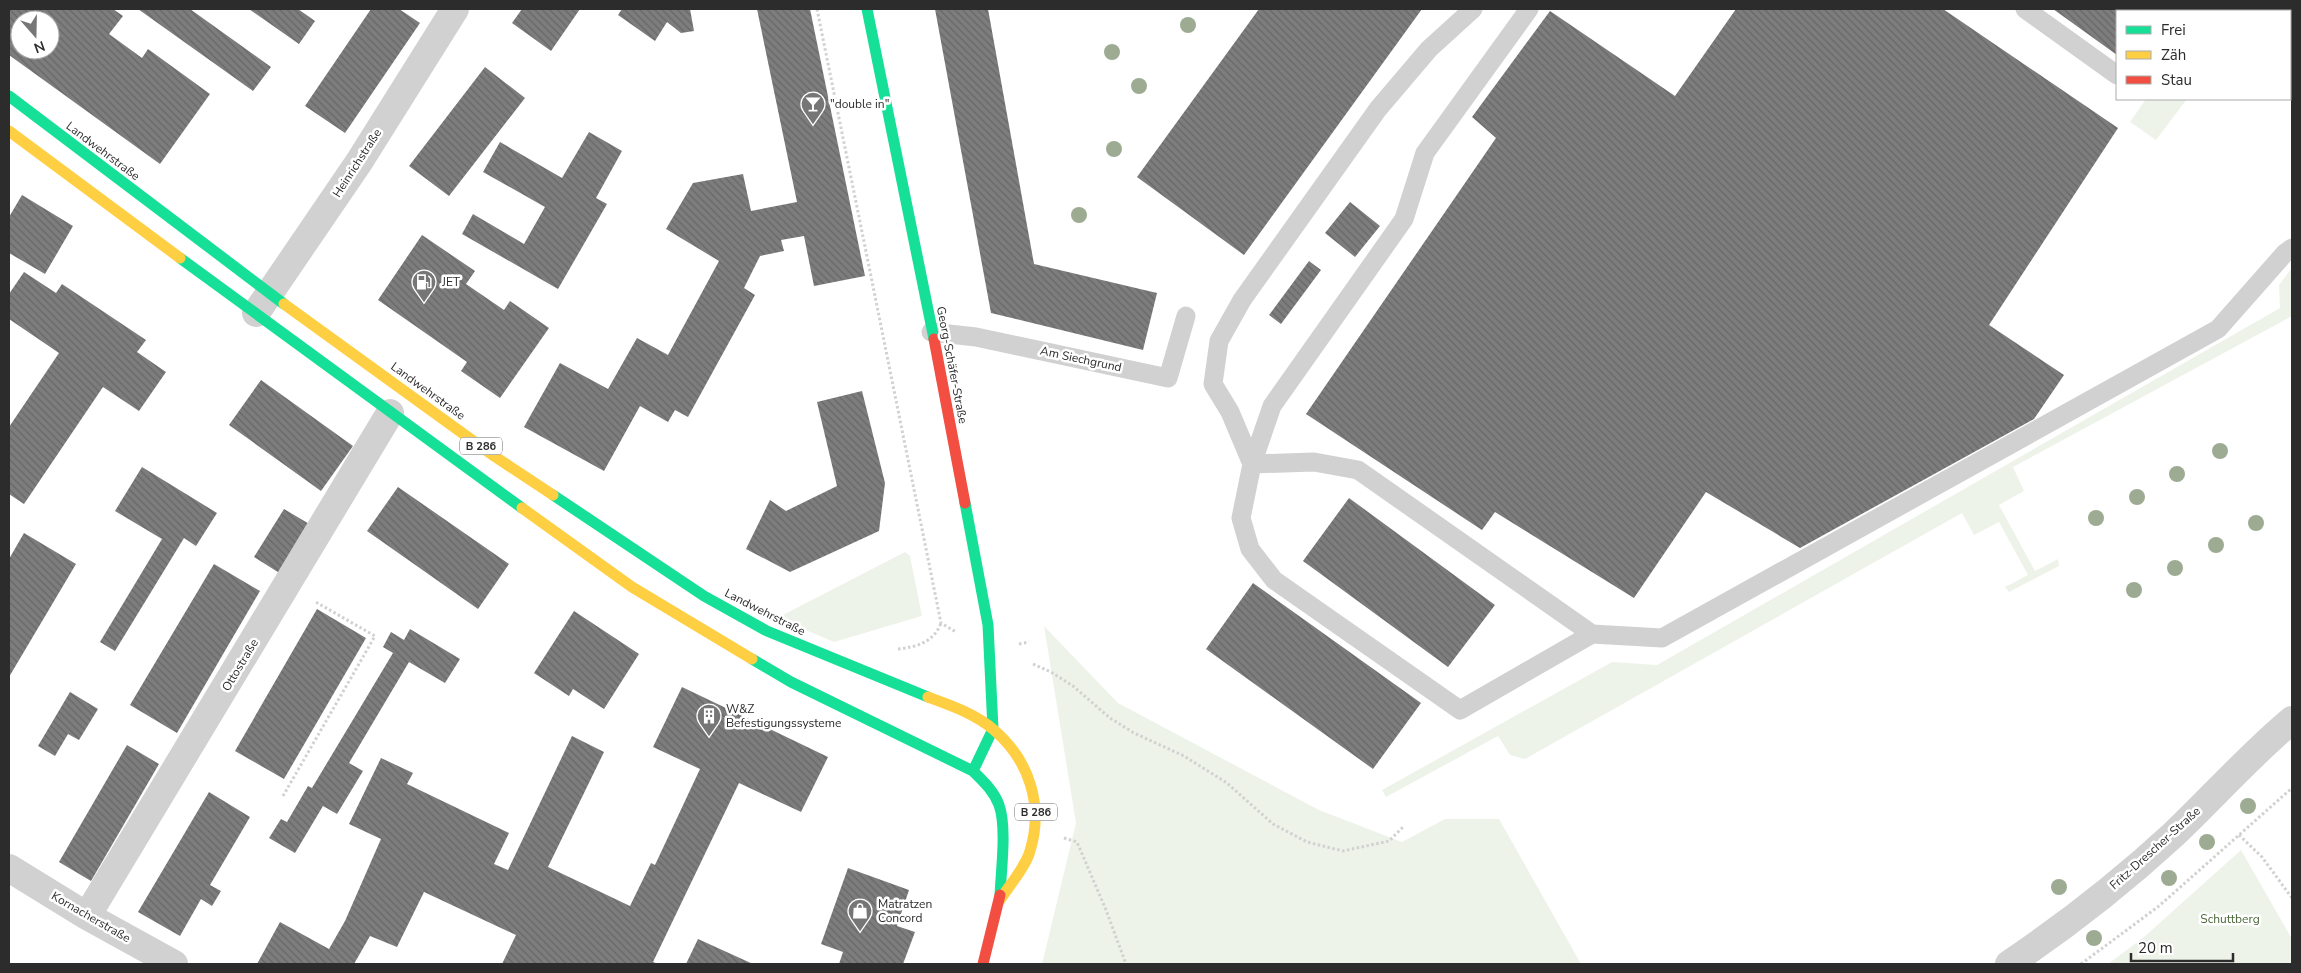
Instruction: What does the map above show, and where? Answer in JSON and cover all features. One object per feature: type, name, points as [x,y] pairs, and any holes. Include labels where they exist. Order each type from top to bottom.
[{"type":"main road","name":"Georg-Schäfer-Straße","points":[[867,9],[988,625],[994,730]]},
{"type":"main road","name":"Landwehrstraße","points":[[9,96],[263,304],[390,413],[632,587],[791,682],[973,771]]},
{"type":"main road","name":"Landwehrstraße","points":[[9,131],[263,304],[704,596],[767,631],[829,658],[934,698],[972,716],[994,730]]},
{"type":"main road","points":[[973,771],[994,730]]},
{"type":"main road","name":"B 286","points":[[994,730],[1019,756],[1031,781],[1036,814],[1030,852],[1000,900]]},
{"type":"main road","name":"B 286","points":[[973,771],[990,788],[999,805],[1002,822],[1000,900],[983,964]]},
{"type":"street","name":"Heinrichstraße","points":[[263,304],[359,162],[454,9]]},
{"type":"street","name":"Ottostraße","points":[[87,916],[288,586],[390,413]]},
{"type":"street","name":"Fritz-Drescher-Straße","points":[[2009,964],[2093,903],[2136,868],[2174,834],[2251,756],[2292,720]]},
{"type":"street","name":"Kornacherstraße","points":[[9,868],[87,916],[174,964]]},
{"type":"lane","points":[[1252,464],[1230,412],[1213,384],[1219,341],[1242,300],[1378,110],[1429,49],[1473,9]]},
{"type":"lane","points":[[1529,9],[1426,153],[1404,219],[1272,406],[1252,464],[1241,518],[1250,549],[1274,580],[1460,710],[1592,634]]},
{"type":"lane","points":[[2025,9],[2116,74]]},
{"type":"lane","points":[[1252,464],[1314,462],[1358,470],[1592,634],[1662,638],[2218,329],[2285,253],[2292,248]]},
{"type":"lane","name":"Am Siechgrund","points":[[931,332],[976,337],[1168,378],[1186,316]]},
{"type":"path","points":[[817,9],[941,623],[989,651],[1028,642]]},
{"type":"path","points":[[283,796],[375,636],[288,586]]},
{"type":"path","points":[[1032,664],[1051,672],[1073,686],[1110,718],[1134,733],[1184,756],[1227,782],[1273,824],[1307,842],[1343,851],[1389,841],[1403,827]]},
{"type":"path","points":[[2082,964],[2158,906],[2292,788]]},
{"type":"path","points":[[1057,836],[1077,842],[1106,910],[1126,964]]},
{"type":"path","points":[[2239,836],[2262,857],[2292,898]]},
{"type":"green space","points":[[2145,100],[2186,100],[2156,140],[2130,122]]},
{"type":"green space","points":[[2292,268],[2292,316],[2013,467],[2024,491],[1999,505],[2035,571],[2058,559],[2059,566],[2009,592],[2005,587],[2028,575],[1999,522],[1974,535],[1962,513],[1525,759],[1510,755],[1498,736],[1386,797],[1382,790],[1612,662],[1657,665],[2280,308],[2279,285]]},
{"type":"green space","points":[[905,552],[910,556],[922,616],[834,642],[777,618]]},
{"type":"green space","points":[[1044,626],[1118,703],[1319,810],[1402,842],[1445,819],[1499,819],[1581,964],[1042,964],[1076,823]]},
{"type":"green space","name":"Schuttberg","points":[[2241,850],[2292,939],[2292,964],[2108,964],[2144,937]]},
{"type":"building","points":[[9,9],[113,9],[123,16],[109,34],[142,58],[148,49],[210,94],[160,164],[16,60],[60,60],[60,10],[10,10],[10,56]]},
{"type":"building","points":[[138,9],[190,9],[271,67],[253,91]]},
{"type":"building","points":[[249,9],[298,9],[315,21],[299,44]]},
{"type":"building","points":[[371,9],[399,9],[420,23],[345,133],[305,106]]},
{"type":"building","points":[[522,9],[580,9],[551,51],[512,23]]},
{"type":"building","points":[[622,9],[690,9],[694,31],[681,33],[667,22],[655,41],[618,15]]},
{"type":"building","points":[[757,9],[810,9],[865,276],[814,286],[804,236],[781,240],[784,251],[760,256],[744,288],[755,295],[688,417],[675,410],[668,422],[640,406],[604,471],[524,427],[560,363],[608,389],[637,338],[668,355],[719,261],[666,229],[693,183],[743,174],[751,211],[797,202]]},
{"type":"building","points":[[935,9],[988,9],[1034,264],[1157,293],[1143,350],[991,313]]},
{"type":"building","points":[[1259,9],[1422,9],[1244,255],[1137,177]]},
{"type":"building","points":[[1736,9],[1943,9],[2118,128],[1989,325],[2064,375],[2034,419],[1800,548],[1706,492],[1634,598],[1495,512],[1482,530],[1306,414],[1496,138],[1472,117],[1550,11],[1675,96]]},
{"type":"building","points":[[2053,9],[2158,9],[2116,10],[2116,54]]},
{"type":"building","points":[[485,67],[525,98],[449,196],[409,166]]},
{"type":"building","points":[[589,132],[622,151],[596,198],[607,204],[558,289],[462,234],[473,214],[524,244],[545,207],[483,172],[500,142],[562,178]]},
{"type":"building","points":[[22,195],[73,226],[45,274],[9,253],[9,217]]},
{"type":"building","points":[[1350,202],[1380,226],[1355,257],[1325,233]]},
{"type":"building","points":[[422,235],[475,271],[466,284],[504,310],[510,301],[549,328],[500,398],[461,371],[467,362],[378,300]]},
{"type":"building","points":[[1309,261],[1321,270],[1281,324],[1269,315]]},
{"type":"building","points":[[24,272],[56,293],[62,284],[146,340],[137,352],[166,372],[139,411],[103,387],[24,504],[9,494],[9,427],[59,353],[9,319],[9,294]]},
{"type":"building","points":[[261,380],[353,446],[321,491],[229,425]]},
{"type":"building","points":[[862,391],[885,483],[879,531],[790,572],[746,549],[770,500],[786,511],[837,486],[817,402]]},
{"type":"building","points":[[142,467],[217,513],[196,546],[184,538],[115,651],[100,642],[162,539],[115,511]]},
{"type":"building","points":[[398,487],[509,564],[478,609],[367,531]]},
{"type":"building","points":[[1349,498],[1495,605],[1448,667],[1303,561]]},
{"type":"building","points":[[284,509],[311,525],[281,574],[254,557]]},
{"type":"building","points":[[24,533],[76,564],[9,677],[9,559]]},
{"type":"building","points":[[214,564],[260,591],[177,733],[130,705]]},
{"type":"building","points":[[1253,583],[1421,703],[1373,769],[1206,649]]},
{"type":"building","points":[[317,609],[366,638],[284,779],[235,751]]},
{"type":"building","points":[[574,611],[639,654],[604,709],[573,689],[569,696],[534,673]]},
{"type":"building","points":[[410,629],[460,659],[445,683],[409,662],[349,763],[363,771],[337,814],[323,806],[295,853],[269,838],[281,819],[287,822],[308,786],[312,788],[393,653],[383,647],[391,632],[404,640]]},
{"type":"building","points":[[682,687],[828,757],[801,812],[739,783],[653,962],[658,964],[502,964],[516,935],[424,892],[397,947],[370,936],[354,964],[257,964],[280,922],[329,949],[345,921],[381,839],[349,824],[381,758],[413,773],[407,784],[509,833],[494,864],[508,870],[572,736],[604,752],[548,867],[630,906],[651,863],[655,865],[700,769],[653,747]]},
{"type":"building","points":[[70,692],[98,709],[79,740],[68,734],[55,756],[38,746]]},
{"type":"building","points":[[127,745],[159,764],[91,881],[59,862]]},
{"type":"building","points":[[209,792],[250,817],[210,885],[221,891],[212,906],[201,899],[180,936],[138,912]]},
{"type":"building","points":[[848,868],[909,890],[897,926],[915,932],[903,964],[839,964],[843,952],[821,944]]},
{"type":"building","points":[[698,939],[753,964],[686,964]]},
{"type":"traffic: fast","points":[[867,9],[934,339]]},
{"type":"traffic: fast","points":[[9,96],[284,304]]},
{"type":"traffic: fast","points":[[180,258],[522,508]]},
{"type":"traffic: fast","points":[[553,495],[704,596],[767,631],[928,697]]},
{"type":"traffic: fast","points":[[965,503],[988,625],[993,729],[973,771]]},
{"type":"traffic: fast","points":[[752,659],[791,682],[973,771],[994,795],[1001,814],[1003,837],[1000,895]]},
{"type":"traffic: slow","points":[[9,131],[180,258]]},
{"type":"traffic: slow","points":[[284,304],[494,456],[553,495]]},
{"type":"traffic: slow","points":[[522,508],[632,587],[752,659]]},
{"type":"traffic: slow","points":[[928,697],[954,707],[987,724],[1006,742],[1016,755],[1030,784],[1034,800],[1035,817],[1030,851],[1021,869],[1000,900]]},
{"type":"traffic: jam","points":[[934,339],[965,503]]},
{"type":"traffic: jam","points":[[983,964],[1000,895]]},
{"type":"place","name":"\"double in\"","points":[[813,125]]},
{"type":"place","name":"JET","points":[[424,303]]},
{"type":"place","name":"W&Z Befestigungssysteme","points":[[709,737]]},
{"type":"place","name":"Matratzen Concord","points":[[860,932]]}]
